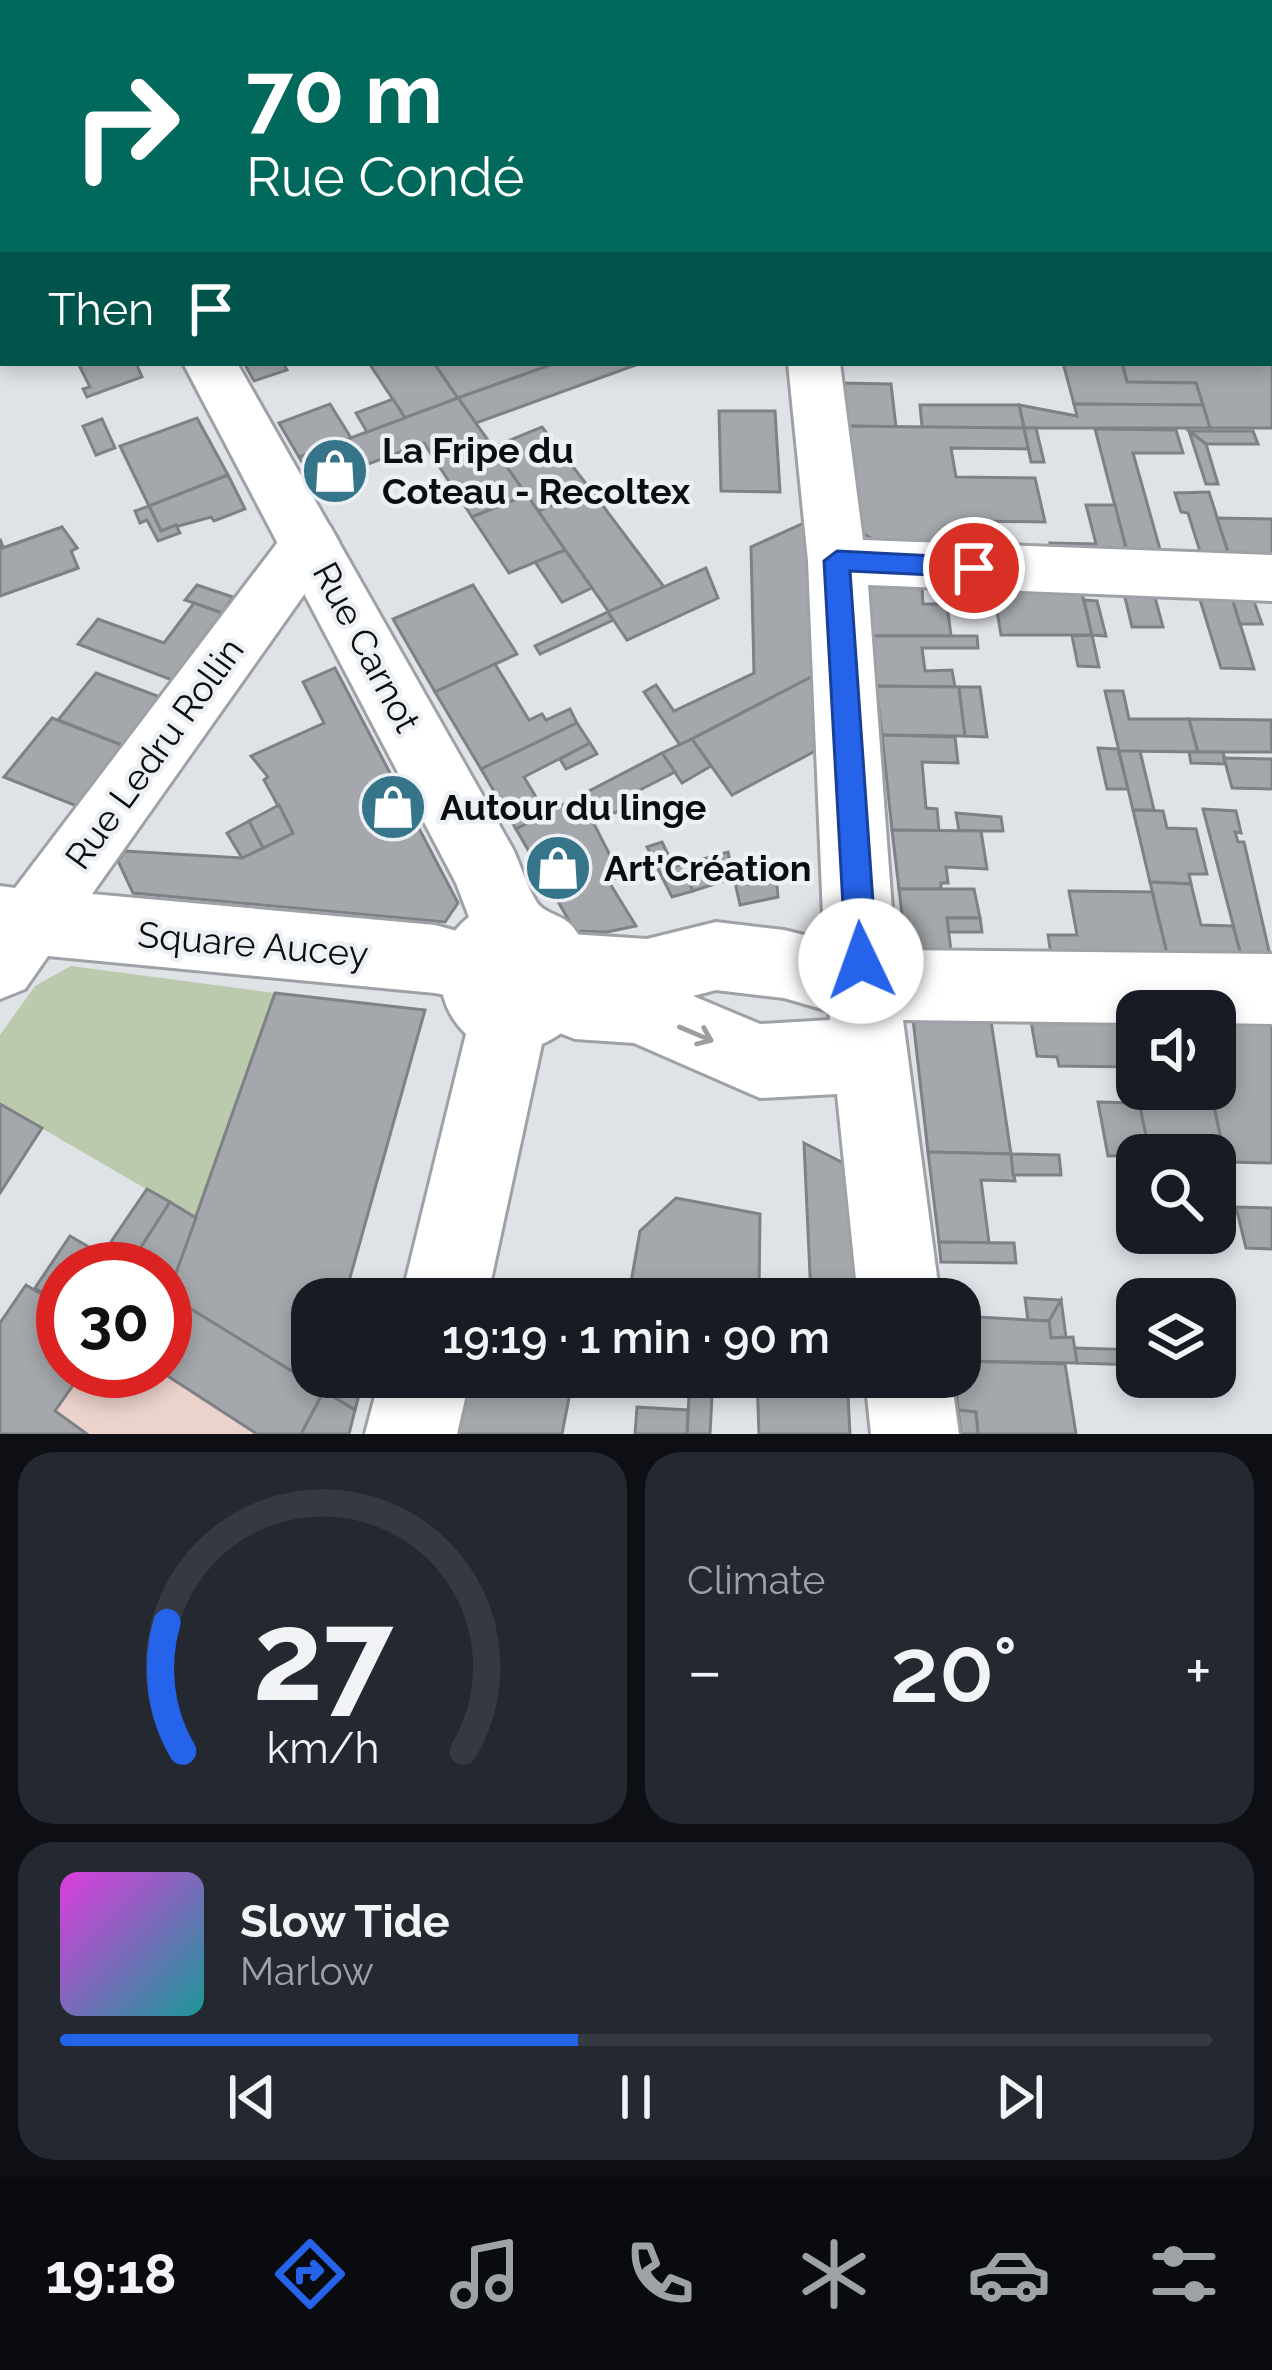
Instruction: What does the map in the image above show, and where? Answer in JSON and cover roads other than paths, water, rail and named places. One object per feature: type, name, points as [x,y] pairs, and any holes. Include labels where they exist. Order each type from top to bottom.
[{"type":"main road","name":"Rue Carnot","points":[[212,366],[488,872],[519,977]]},
{"type":"main road","points":[[449,1278],[519,977]]},
{"type":"main road","points":[[412,1434],[420,1398]]},
{"type":"street","points":[[814,366],[837,561],[867,1020],[897,1278]]},
{"type":"street","name":"Rue Ledru Rollin","points":[[9,936],[310,542]]},
{"type":"street","points":[[837,561],[1272,578]]},
{"type":"street","name":"Square Aucey","points":[[9,936],[435,959],[519,977]]},
{"type":"street","points":[[519,977],[647,974],[716,956],[784,964],[867,1020]]},
{"type":"street","points":[[519,977],[636,1008],[760,1061],[867,1020],[1272,989]]},
{"type":"street","points":[[911,1398],[915,1434]]},
{"type":"place","name":"La Fripe du Coteau - Recoltex","points":[[335,471]]},
{"type":"place","name":"Autour du linge","points":[[393,807]]},
{"type":"place","name":"Art'Création","points":[[558,868]]}]
